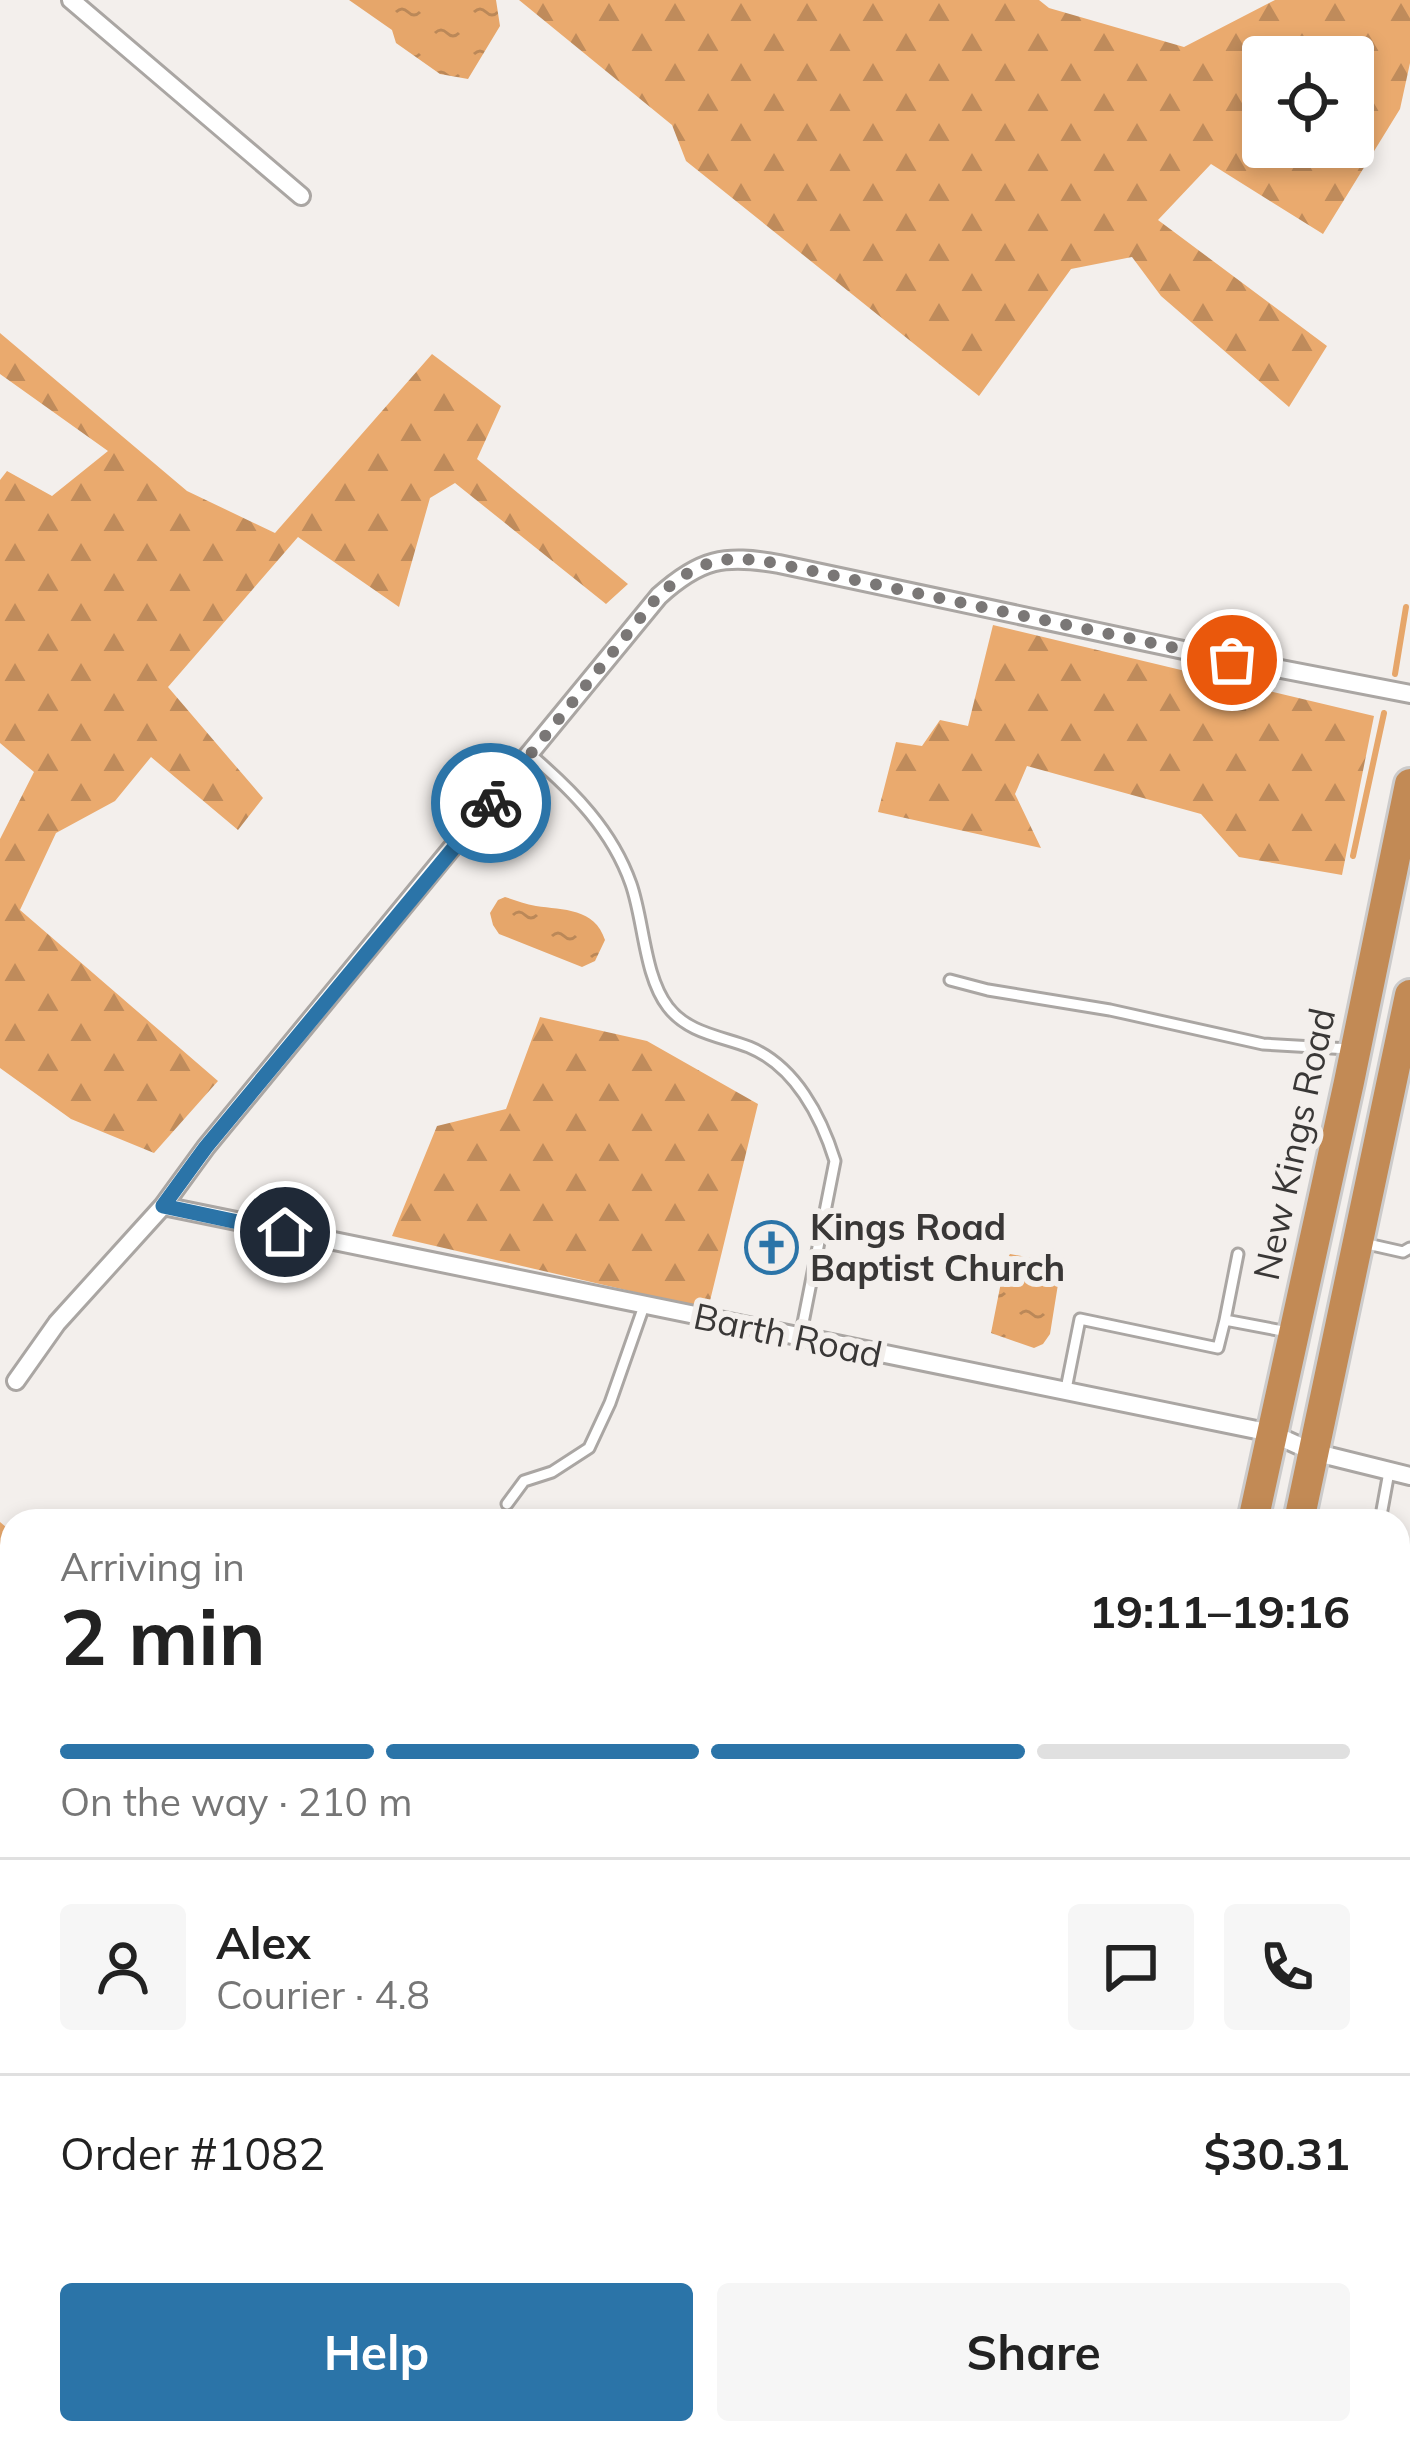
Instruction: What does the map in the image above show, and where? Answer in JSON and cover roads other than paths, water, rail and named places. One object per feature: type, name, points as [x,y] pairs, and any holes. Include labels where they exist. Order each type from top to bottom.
[{"type":"highway","name":"New Kings Road","points":[[1255,1509],[1410,784]]},
{"type":"highway","points":[[1301,1509],[1410,995]]},
{"type":"street","points":[[71,0],[301,196]]},
{"type":"street","points":[[16,1382],[56,1323],[163,1206],[206,1147],[658,596],[707,562],[750,558],[1410,694]]},
{"type":"street","name":"Barth Road","points":[[163,1206],[1271,1433],[1313,1452],[1410,1476]]},
{"type":"lane","points":[[531,755],[570,788],[618,853],[632,885],[659,995],[671,1013],[688,1025],[774,1061],[801,1088],[816,1114],[835,1161],[800,1338]]},
{"type":"lane","points":[[950,980],[1263,1044],[1355,1049]]},
{"type":"lane","points":[[1358,1241],[1403,1252],[1410,1248]]},
{"type":"lane","points":[[1066,1390],[1080,1319],[1218,1348],[1238,1254]]},
{"type":"lane","points":[[507,1504],[524,1481],[552,1472],[589,1448],[644,1306]]},
{"type":"lane","points":[[1225,1320],[1293,1333]]},
{"type":"lane","points":[[1382,1509],[1389,1472]]},
{"type":"water","points":[[349,0],[496,0],[500,26],[468,79],[440,74],[396,43],[392,30]]},
{"type":"water","points":[[505,897],[586,916],[605,940],[595,961],[582,967],[499,934],[490,913]]},
{"type":"water","points":[[1010,1254],[1053,1262],[1059,1278],[1050,1334],[1034,1348],[991,1333]]},
{"type":"waterway","points":[[1395,674],[1406,607]]},
{"type":"waterway","points":[[1353,856],[1384,713]]},
{"type":"place","name":"Kings Road Baptist Church","points":[[771,1248]]}]
